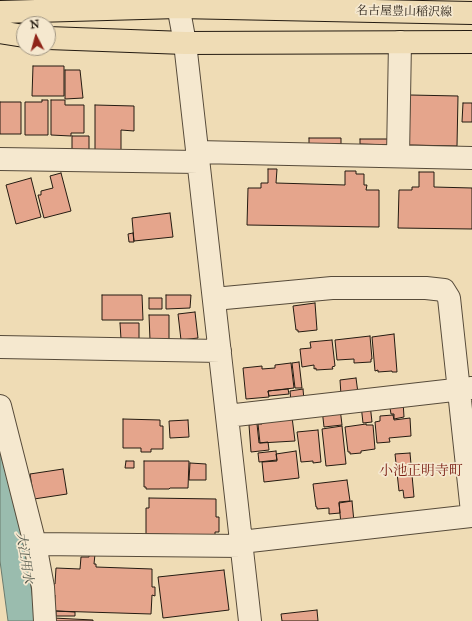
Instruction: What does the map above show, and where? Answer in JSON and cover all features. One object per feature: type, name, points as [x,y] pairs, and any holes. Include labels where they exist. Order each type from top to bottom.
[{"type":"main road","name":"名古屋豊山稲沢線","points":[[0,12],[177,4],[397,6],[472,13]]},
{"type":"main road","points":[[0,32],[16,35]]},
{"type":"main road","points":[[56,38],[185,43],[472,42]]},
{"type":"street","points":[[177,4],[185,43],[250,621]]},
{"type":"street","points":[[398,156],[400,42]]},
{"type":"street","points":[[0,159],[398,156],[472,158]]},
{"type":"street","points":[[214,299],[332,288],[426,288],[444,290],[449,298],[465,389],[472,512]]},
{"type":"street","points":[[0,347],[220,351]]},
{"type":"street","points":[[227,416],[465,389]]},
{"type":"street","points":[[0,406],[35,544],[42,587],[45,621]]},
{"type":"street","points":[[35,544],[242,544],[472,516]]},
{"type":"water","name":"大江用水","points":[[0,452],[25,545],[36,621],[8,621],[0,561]]},
{"type":"building","points":[[33,66],[64,66],[64,96],[32,96]]},
{"type":"building","points":[[65,70],[80,70],[83,98],[65,99]]},
{"type":"building","points":[[410,95],[458,96],[457,146],[409,145]]},
{"type":"building","points":[[42,100],[48,100],[48,135],[25,135],[25,102],[42,102]]},
{"type":"building","points":[[51,100],[65,100],[65,105],[84,105],[84,133],[71,133],[71,136],[51,135]]},
{"type":"building","points":[[0,102],[21,102],[21,134],[0,134]]},
{"type":"building","points":[[463,103],[472,103],[472,122],[462,122]]},
{"type":"building","points":[[95,105],[134,106],[134,131],[121,130],[121,150],[95,150]]},
{"type":"building","points":[[72,136],[89,136],[89,151],[72,151]]},
{"type":"building","points":[[309,138],[341,138],[341,144],[309,144]]},
{"type":"building","points":[[360,139],[390,139],[390,145],[360,144]]},
{"type":"building","points":[[268,169],[277,169],[276,183],[345,185],[345,171],[356,171],[356,174],[364,174],[364,185],[367,185],[366,190],[379,190],[379,227],[247,225],[248,188],[261,188],[261,183],[268,183]]},
{"type":"building","points":[[419,172],[434,172],[434,187],[472,188],[472,229],[398,228],[399,190],[412,190],[412,187],[419,187]]},
{"type":"building","points":[[61,173],[71,211],[44,218],[38,195],[41,195],[41,191],[53,188],[50,176]]},
{"type":"building","points":[[31,178],[41,217],[16,224],[6,185]]},
{"type":"building","points":[[170,213],[173,237],[134,241],[132,218]]},
{"type":"building","points":[[133,233],[134,242],[129,242],[128,234]]},
{"type":"building","points":[[102,295],[142,295],[143,320],[102,320]]},
{"type":"building","points":[[166,295],[191,295],[190,308],[166,309]]},
{"type":"building","points":[[149,298],[162,298],[162,309],[149,309]]},
{"type":"building","points":[[315,303],[317,330],[298,332],[298,330],[296,330],[293,306]]},
{"type":"building","points":[[195,312],[198,338],[181,340],[178,314]]},
{"type":"building","points":[[149,315],[169,315],[169,340],[150,340]]},
{"type":"building","points":[[120,323],[139,323],[139,339],[121,339]]},
{"type":"building","points":[[394,334],[397,372],[375,371],[372,337]]},
{"type":"building","points":[[370,336],[371,362],[354,363],[354,359],[337,360],[335,340]]},
{"type":"building","points":[[332,340],[335,366],[332,367],[333,369],[316,370],[316,368],[314,369],[314,365],[302,367],[300,349],[311,348],[310,342]]},
{"type":"building","points":[[299,362],[302,388],[295,388],[292,363]]},
{"type":"building","points":[[291,363],[294,388],[268,391],[269,397],[246,399],[243,368],[262,366],[262,369],[275,368],[275,365]]},
{"type":"building","points":[[356,378],[358,393],[341,395],[340,380]]},
{"type":"building","points":[[288,389],[289,394],[269,396],[268,391]]},
{"type":"building","points":[[303,389],[304,400],[291,402],[290,391]]},
{"type":"building","points":[[403,401],[404,417],[394,419],[394,414],[391,414],[389,402]]},
{"type":"building","points":[[370,404],[372,422],[363,423],[361,405]]},
{"type":"building","points":[[340,408],[342,425],[324,427],[322,409]]},
{"type":"building","points":[[393,415],[394,420],[410,418],[411,436],[389,438],[390,442],[377,443],[375,422],[380,421],[380,416]]},
{"type":"building","points":[[292,417],[295,441],[260,443],[258,424],[262,424],[262,420]]},
{"type":"building","points":[[123,419],[160,420],[160,426],[163,426],[163,449],[151,449],[151,452],[141,452],[141,448],[123,448]]},
{"type":"building","points":[[188,420],[189,437],[170,438],[169,421]]},
{"type":"building","points":[[257,424],[259,443],[268,442],[269,450],[251,452],[249,425]]},
{"type":"building","points":[[366,424],[373,425],[375,449],[350,454],[350,452],[348,452],[345,427]]},
{"type":"building","points":[[342,426],[346,464],[326,466],[322,429]]},
{"type":"building","points":[[318,430],[321,462],[301,462],[297,432]]},
{"type":"building","points":[[276,451],[277,460],[259,462],[258,453]]},
{"type":"building","points":[[296,451],[299,478],[264,482],[262,462],[277,461],[276,454]]},
{"type":"building","points":[[410,453],[414,497],[404,498],[403,490],[399,491],[395,454]]},
{"type":"building","points":[[126,461],[134,461],[134,468],[125,468]]},
{"type":"building","points":[[144,461],[189,461],[188,488],[146,489],[146,487],[144,487]]},
{"type":"building","points":[[190,463],[206,464],[206,480],[189,480]]},
{"type":"building","points":[[63,469],[67,494],[34,499],[30,474]]},
{"type":"building","points":[[347,480],[350,501],[339,502],[340,513],[329,514],[329,508],[317,509],[313,484]]},
{"type":"building","points":[[149,498],[216,499],[216,517],[219,517],[219,532],[215,532],[215,535],[146,534],[146,508],[149,508]]},
{"type":"building","points":[[352,501],[354,522],[341,524],[339,503]]},
{"type":"building","points":[[89,554],[95,554],[94,564],[96,564],[96,567],[152,569],[152,587],[155,587],[155,596],[152,595],[151,614],[54,611],[55,595],[51,595],[51,584],[55,584],[56,568],[80,569],[81,557],[89,557]]},
{"type":"building","points":[[224,570],[229,610],[163,618],[158,577]]},
{"type":"building","points":[[317,610],[318,621],[282,621],[281,614]]},
{"type":"building","points":[[56,611],[75,612],[75,616],[56,616]]},
{"type":"building","points":[[53,618],[93,620],[93,621],[53,621]]},
{"type":"district","name":"小池正明寺町","points":[[421,472]]}]
